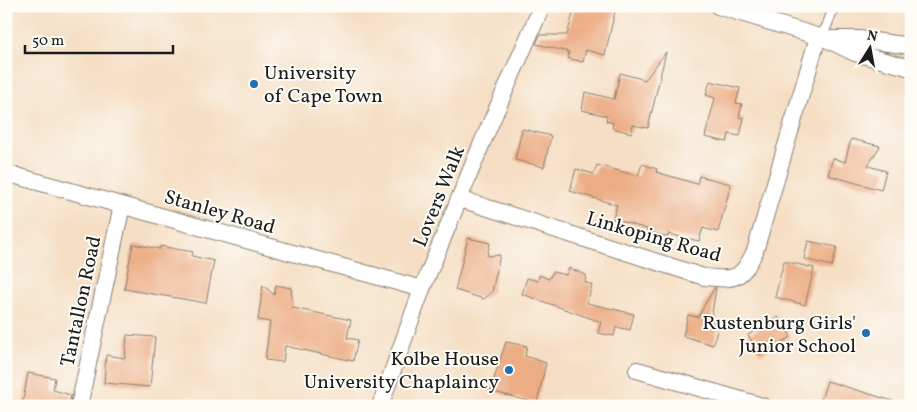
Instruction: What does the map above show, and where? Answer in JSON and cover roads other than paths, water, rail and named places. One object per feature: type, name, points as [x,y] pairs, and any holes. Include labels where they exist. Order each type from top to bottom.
[{"type":"street","name":"Lovers Walk","points":[[380,406],[422,289],[482,143],[542,6]]},
{"type":"street","points":[[718,6],[822,38],[854,53],[911,68]]},
{"type":"street","name":"Linkoping Road","points":[[460,198],[704,277],[734,278],[743,272],[755,251],[822,38]]},
{"type":"street","points":[[822,38],[859,39],[911,46]]},
{"type":"street","name":"Stanley Road","points":[[6,172],[422,289]]},
{"type":"street","name":"Tantallon Road","points":[[79,406],[122,205]]},
{"type":"street","points":[[638,370],[762,406]]},
{"type":"lane","points":[[822,38],[834,6]]},
{"type":"place","name":"University of Cape Town","points":[[254,84]]},
{"type":"place","name":"Rustenburg Girls' Junior School","points":[[866,333]]},
{"type":"place","name":"Kolbe House University Chaplaincy","points":[[509,370]]}]
